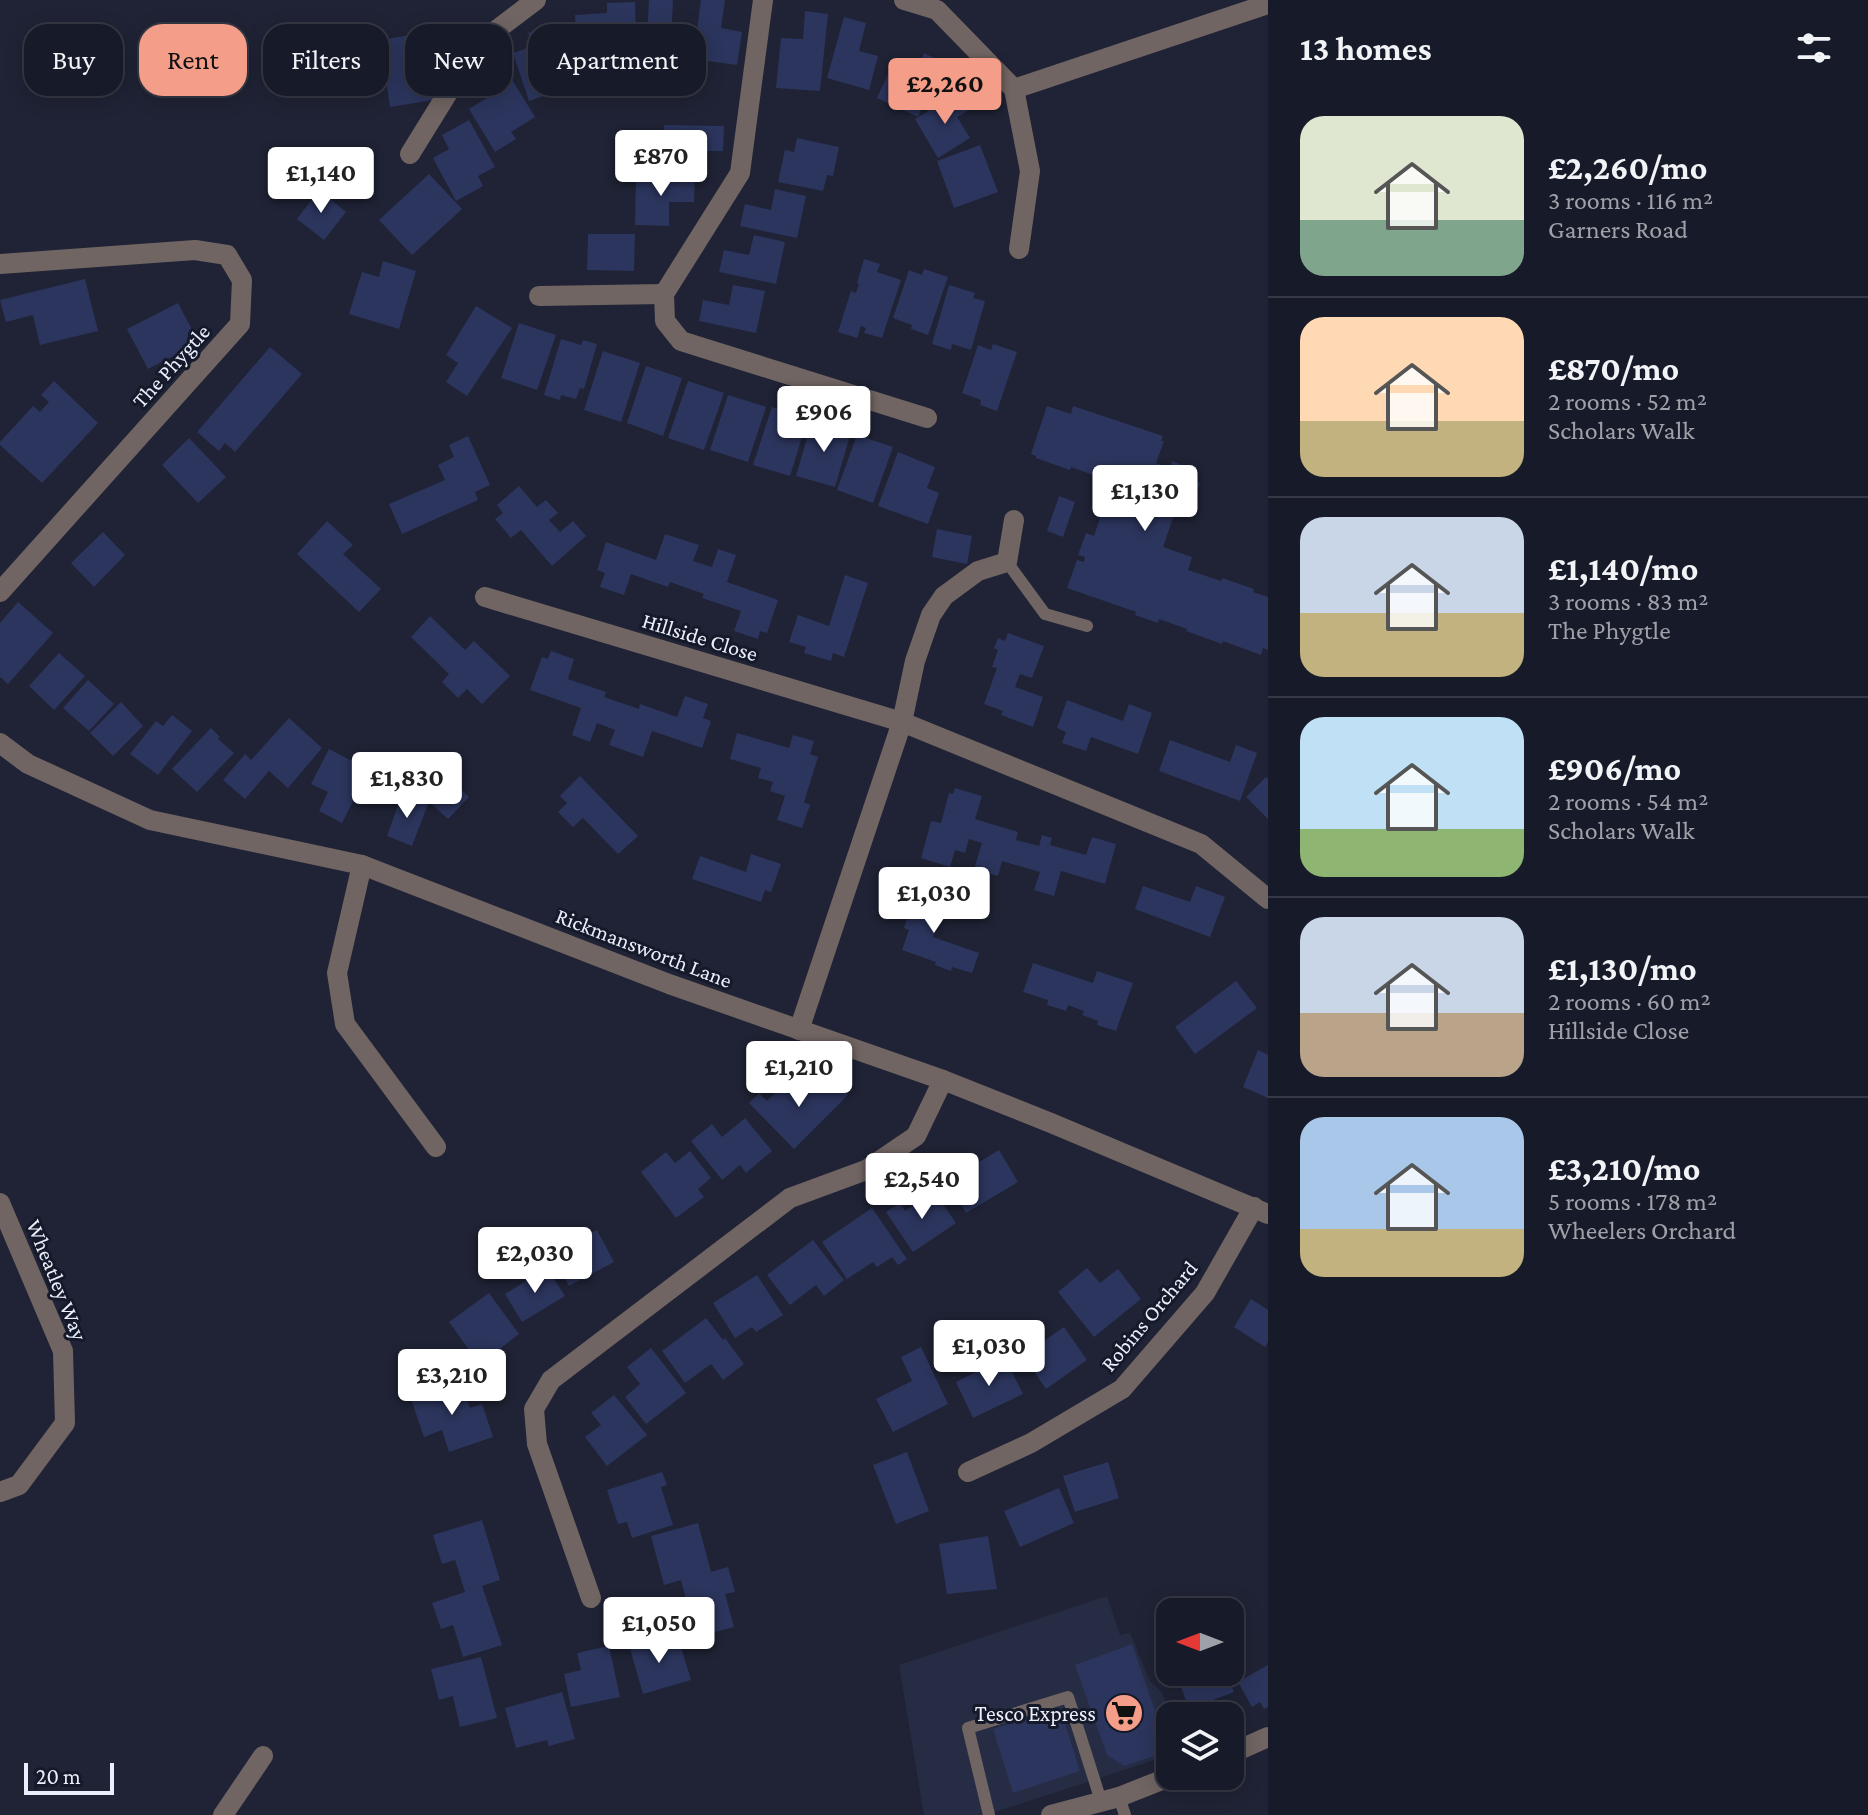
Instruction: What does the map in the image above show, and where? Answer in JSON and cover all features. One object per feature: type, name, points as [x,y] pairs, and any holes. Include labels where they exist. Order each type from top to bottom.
[{"type":"street","points":[[410,154],[478,44],[536,0]]},
{"type":"street","points":[[763,0],[740,173],[664,294],[665,321],[681,341],[927,418]]},
{"type":"street","points":[[904,0],[937,10],[1014,89],[1030,171],[1019,249]]},
{"type":"street","points":[[1014,89],[1268,4]]},
{"type":"street","name":"The Phygtle","points":[[0,264],[195,250],[227,255],[242,280],[240,324],[0,592]]},
{"type":"street","points":[[539,296],[664,294]]},
{"type":"street","points":[[799,1030],[902,722],[915,661],[931,615],[944,596],[978,571],[1007,562],[1014,520]]},
{"type":"street","name":"Hillside Close","points":[[485,597],[902,722],[1201,844],[1268,899]]},
{"type":"street","name":"Rickmansworth Lane","points":[[0,743],[28,764],[150,820],[362,865],[669,984],[943,1080],[1261,1211]]},
{"type":"street","points":[[362,865],[337,973],[345,1024],[436,1147]]},
{"type":"street","points":[[591,1598],[537,1444],[534,1409],[551,1380],[790,1198],[866,1170],[916,1136],[943,1080]]},
{"type":"street","name":"Wheatley Way","points":[[0,1203],[63,1351],[65,1423],[19,1485],[0,1492]]},
{"type":"street","name":"Robins Orchard","points":[[968,1472],[1031,1443],[1122,1389],[1205,1293],[1261,1211]]},
{"type":"street","points":[[1244,1748],[1268,1737]]},
{"type":"street","points":[[223,1815],[263,1756]]},
{"type":"street","points":[[1051,1815],[1115,1804],[1156,1784]]},
{"type":"lane","points":[[1007,562],[1045,614],[1087,626]]},
{"type":"lane","points":[[989,1815],[968,1728],[1068,1697],[1115,1804]]},
{"type":"shaded area","points":[[1107,1596],[1120,1635],[1130,1633],[1150,1681],[1162,1692],[1165,1702],[1156,1702],[1156,1760],[986,1815],[924,1815],[899,1665]]},
{"type":"building","points":[[649,0],[673,0],[672,22],[691,23],[691,24],[648,24]]},
{"type":"building","points":[[701,0],[725,0],[721,28],[742,32],[737,65],[706,61],[706,24],[698,24]]},
{"type":"building","points":[[635,2],[636,24],[575,24],[575,15],[607,13],[607,3]]},
{"type":"building","points":[[805,11],[828,14],[820,91],[776,88],[781,38],[803,39]]},
{"type":"building","points":[[844,17],[866,23],[859,51],[878,56],[869,90],[827,78]]},
{"type":"building","points":[[405,36],[405,96],[432,96],[433,100],[390,107],[389,39]]},
{"type":"building","points":[[528,48],[528,96],[543,96],[529,101],[513,53]]},
{"type":"building","points":[[924,53],[943,62],[918,117],[877,98],[892,65],[914,75]]},
{"type":"building","points":[[512,80],[535,117],[511,132],[516,139],[495,152],[469,109],[490,96],[512,96]]},
{"type":"building","points":[[959,93],[969,110],[957,117],[970,138],[938,158],[915,119]]},
{"type":"building","points":[[469,120],[495,167],[478,176],[483,186],[456,201],[433,158],[449,149],[442,135]]},
{"type":"building","points":[[664,125],[724,126],[723,151],[699,151],[698,175],[664,174]]},
{"type":"building","points":[[797,138],[839,147],[833,176],[827,175],[823,191],[778,182],[785,150],[794,152]]},
{"type":"building","points":[[980,145],[998,192],[954,208],[937,161]]},
{"type":"building","points":[[429,174],[462,209],[412,255],[379,220]]},
{"type":"building","points":[[636,176],[695,177],[694,202],[669,202],[669,226],[635,225]]},
{"type":"building","points":[[775,189],[806,196],[797,238],[740,226],[745,204],[771,210]]},
{"type":"building","points":[[319,190],[346,212],[324,240],[297,219]]},
{"type":"building","points":[[588,234],[635,234],[634,271],[587,270]]},
{"type":"building","points":[[754,235],[785,242],[776,284],[719,272],[724,250],[749,255]]},
{"type":"building","points":[[864,259],[880,264],[877,272],[901,280],[882,338],[864,333],[866,328],[861,326],[857,338],[838,332],[851,291],[856,293]]},
{"type":"building","points":[[383,261],[416,271],[399,329],[349,314],[362,272],[379,277]]},
{"type":"building","points":[[924,269],[948,277],[928,335],[893,318],[909,270],[922,275]]},
{"type":"building","points":[[85,279],[98,331],[40,345],[33,315],[6,322],[0,300]]},
{"type":"building","points":[[733,285],[765,291],[756,333],[699,321],[703,300],[729,305]]},
{"type":"building","points":[[949,285],[975,293],[973,298],[985,301],[971,350],[952,344],[951,350],[932,344]]},
{"type":"building","points":[[178,303],[199,343],[148,369],[127,329]]},
{"type":"building","points":[[476,306],[512,328],[467,396],[446,382],[458,363],[446,355]]},
{"type":"building","points":[[519,323],[556,335],[537,390],[501,378]]},
{"type":"building","points":[[561,339],[581,345],[583,340],[597,344],[584,389],[580,388],[576,399],[561,395],[560,400],[544,395]]},
{"type":"building","points":[[993,344],[1017,352],[997,411],[980,405],[981,400],[962,393],[978,345],[991,350]]},
{"type":"building","points":[[270,347],[302,374],[235,452],[225,443],[219,451],[197,432]]},
{"type":"building","points":[[603,351],[640,363],[621,422],[584,410]]},
{"type":"building","points":[[646,366],[682,378],[663,436],[627,423]]},
{"type":"building","points":[[54,381],[98,423],[42,483],[0,442],[33,406],[40,412],[49,402],[41,395]]},
{"type":"building","points":[[688,381],[724,393],[704,450],[668,438]]},
{"type":"building","points":[[728,395],[766,407],[748,462],[710,450]]},
{"type":"building","points":[[1047,406],[1071,414],[1073,406],[1163,436],[1156,463],[1170,468],[1172,461],[1188,467],[1185,474],[1198,478],[1197,482],[1200,483],[1189,504],[1179,500],[1163,547],[1192,557],[1188,570],[1221,581],[1222,578],[1268,597],[1268,650],[1263,648],[1261,655],[1223,641],[1222,644],[1067,588],[1077,560],[1084,562],[1085,557],[1078,555],[1086,533],[1094,536],[1112,482],[1031,454]]},
{"type":"building","points":[[772,407],[808,418],[790,476],[753,465]]},
{"type":"building","points":[[812,421],[851,432],[835,487],[796,476]]},
{"type":"building","points":[[857,435],[893,447],[873,503],[837,490]]},
{"type":"building","points":[[468,436],[490,485],[475,492],[478,500],[402,534],[389,504],[445,480],[438,465],[454,457],[449,445]]},
{"type":"building","points":[[189,438],[226,477],[198,503],[162,465]]},
{"type":"building","points":[[898,452],[935,467],[927,488],[939,493],[928,524],[878,506]]},
{"type":"building","points":[[519,486],[537,507],[546,500],[558,513],[549,520],[560,532],[573,521],[586,536],[552,566],[521,530],[511,538],[495,519],[503,513],[497,505]]},
{"type":"building","points":[[1059,496],[1075,502],[1063,537],[1047,531]]},
{"type":"building","points":[[327,521],[353,545],[343,554],[381,589],[359,612],[297,554]]},
{"type":"building","points":[[937,529],[972,536],[967,564],[932,557]]},
{"type":"building","points":[[103,532],[125,555],[94,587],[71,563]]},
{"type":"building","points":[[665,534],[699,545],[693,561],[712,567],[718,549],[736,555],[727,582],[778,600],[767,633],[760,631],[758,639],[734,631],[741,611],[702,598],[704,594],[670,582],[668,587],[631,574],[624,595],[600,587],[605,573],[597,570],[606,542],[656,560]]},
{"type":"building","points":[[845,575],[868,583],[844,657],[833,653],[831,661],[804,653],[806,647],[789,642],[798,615],[829,626]]},
{"type":"building","points":[[18,602],[53,633],[8,684],[0,677],[0,623]]},
{"type":"building","points":[[430,616],[465,650],[474,641],[510,676],[482,704],[467,689],[458,698],[442,682],[449,674],[411,637]]},
{"type":"building","points":[[1008,633],[1044,646],[1032,678],[1020,674],[1015,687],[1043,697],[1033,727],[1001,715],[1003,711],[984,704],[997,668],[992,667],[998,650],[994,648],[998,638],[1005,641]]},
{"type":"building","points":[[551,651],[574,659],[568,679],[606,692],[604,697],[639,709],[640,704],[677,717],[685,696],[708,704],[703,718],[711,721],[702,748],[652,731],[643,757],[609,745],[615,730],[597,723],[590,742],[572,735],[581,708],[530,690],[542,657],[548,659]]},
{"type":"building","points":[[59,653],[85,676],[54,710],[29,686]]},
{"type":"building","points":[[88,680],[114,704],[89,731],[63,708]]},
{"type":"building","points":[[1067,700],[1123,721],[1129,704],[1152,713],[1138,754],[1091,737],[1086,751],[1062,743],[1066,732],[1057,728]]},
{"type":"building","points":[[121,702],[143,726],[113,756],[90,733]]},
{"type":"building","points":[[172,715],[192,731],[158,775],[130,754],[156,721],[163,726]]},
{"type":"building","points":[[289,718],[322,748],[288,788],[269,771],[245,799],[223,780],[245,754],[251,760]]},
{"type":"building","points":[[211,728],[234,753],[197,792],[172,769]]},
{"type":"building","points":[[737,733],[789,748],[793,735],[814,741],[810,754],[818,757],[804,802],[810,805],[802,828],[777,820],[785,796],[770,791],[773,782],[758,778],[761,768],[730,759]]},
{"type":"building","points":[[1170,740],[1230,762],[1236,745],[1257,753],[1240,801],[1159,771]]},
{"type":"building","points":[[329,749],[369,770],[342,823],[319,811],[328,792],[311,784]]},
{"type":"building","points":[[428,759],[469,797],[448,819],[407,781]]},
{"type":"building","points":[[580,776],[638,836],[618,854],[583,818],[573,827],[558,812],[567,803],[560,796]]},
{"type":"building","points":[[1266,777],[1268,779],[1268,819],[1246,797]]},
{"type":"building","points":[[955,788],[982,796],[975,819],[1018,832],[1016,840],[1039,846],[1042,835],[1052,838],[1050,845],[1086,855],[1092,837],[1116,844],[1105,884],[1061,871],[1054,896],[1034,890],[1040,872],[1002,861],[998,876],[974,869],[982,843],[969,839],[965,853],[955,850],[950,867],[921,858],[931,821],[941,823],[949,793],[953,794]]},
{"type":"building","points":[[402,794],[428,804],[412,846],[387,836]]},
{"type":"building","points":[[751,854],[781,864],[771,892],[765,890],[761,902],[692,879],[700,856],[746,872]]},
{"type":"building","points":[[1143,886],[1190,902],[1196,886],[1225,897],[1210,937],[1135,909]]},
{"type":"building","points":[[917,888],[946,897],[933,937],[979,953],[972,973],[952,967],[951,971],[902,950],[909,930],[904,928]]},
{"type":"building","points":[[1033,963],[1093,983],[1097,971],[1133,983],[1116,1031],[1097,1025],[1098,1021],[1082,1015],[1084,1011],[1068,1005],[1066,1011],[1047,1005],[1048,1000],[1023,992]]},
{"type":"building","points":[[1236,981],[1257,1008],[1195,1054],[1175,1027]]},
{"type":"building","points":[[1258,1050],[1268,1055],[1268,1098],[1243,1087]]},
{"type":"building","points":[[817,1073],[834,1090],[839,1086],[848,1095],[794,1149],[749,1103],[759,1093],[767,1101],[786,1082],[798,1093]]},
{"type":"building","points":[[745,1118],[772,1151],[746,1173],[740,1165],[722,1180],[691,1141],[712,1124],[722,1137]]},
{"type":"building","points":[[999,1150],[1018,1182],[966,1213],[942,1171],[965,1157],[971,1167]]},
{"type":"building","points":[[690,1151],[711,1178],[698,1189],[704,1197],[676,1218],[641,1172],[666,1152],[675,1163]]},
{"type":"building","points":[[934,1191],[956,1223],[913,1252],[886,1212],[900,1203],[905,1211]]},
{"type":"building","points":[[872,1208],[907,1259],[898,1265],[892,1257],[877,1267],[873,1262],[847,1279],[822,1242]]},
{"type":"building","points":[[597,1230],[614,1262],[569,1286],[547,1244],[563,1236],[567,1245]]},
{"type":"building","points":[[813,1240],[844,1280],[824,1296],[816,1285],[790,1305],[767,1275]]},
{"type":"building","points":[[547,1268],[565,1296],[522,1322],[505,1294]]},
{"type":"building","points":[[1087,1268],[1100,1283],[1118,1269],[1141,1299],[1094,1337],[1058,1292]]},
{"type":"building","points":[[757,1275],[783,1315],[756,1332],[752,1327],[735,1338],[713,1303]]},
{"type":"building","points":[[489,1293],[519,1334],[496,1352],[502,1360],[485,1372],[449,1322]]},
{"type":"building","points":[[1251,1299],[1268,1310],[1268,1342],[1265,1347],[1234,1327]]},
{"type":"building","points":[[706,1318],[744,1364],[723,1380],[711,1364],[685,1383],[662,1351]]},
{"type":"building","points":[[1064,1327],[1087,1360],[1046,1389],[1023,1355]]},
{"type":"building","points":[[921,1347],[948,1404],[893,1432],[876,1399],[912,1381],[901,1357]]},
{"type":"building","points":[[651,1348],[686,1393],[646,1424],[625,1397],[640,1384],[627,1367]]},
{"type":"building","points":[[1005,1358],[1023,1394],[973,1418],[956,1382]]},
{"type":"building","points":[[461,1382],[470,1408],[482,1404],[493,1437],[449,1452],[442,1430],[424,1437],[411,1399]]},
{"type":"building","points":[[614,1395],[647,1435],[607,1466],[585,1437],[601,1425],[591,1413]]},
{"type":"building","points":[[907,1452],[929,1511],[896,1524],[873,1465]]},
{"type":"building","points":[[1108,1462],[1119,1498],[1075,1512],[1063,1476]]},
{"type":"building","points":[[662,1472],[667,1485],[661,1487],[673,1525],[632,1538],[627,1522],[618,1524],[607,1490]]},
{"type":"building","points":[[1059,1488],[1074,1523],[1020,1547],[1004,1511]]},
{"type":"building","points":[[482,1520],[500,1580],[482,1586],[502,1645],[463,1657],[453,1625],[441,1629],[432,1603],[465,1592],[455,1560],[442,1564],[433,1535]]},
{"type":"building","points":[[698,1523],[711,1572],[728,1567],[735,1592],[725,1594],[734,1627],[696,1637],[681,1580],[664,1585],[651,1536]]},
{"type":"building","points":[[988,1536],[997,1589],[947,1594],[939,1544]]},
{"type":"building","points":[[657,1637],[661,1650],[680,1644],[691,1680],[643,1694],[629,1645]]},
{"type":"building","name":"Tesco Express","points":[[1132,1644],[1156,1713],[1156,1755],[1124,1766],[1107,1755],[1075,1665]]},
{"type":"building","points":[[609,1646],[620,1697],[571,1707],[564,1674],[581,1670],[577,1653]]},
{"type":"building","points":[[481,1657],[497,1718],[460,1727],[453,1696],[439,1700],[431,1669]]},
{"type":"building","points":[[1268,1665],[1268,1707],[1264,1709],[1260,1702],[1252,1707],[1240,1686],[1244,1686],[1244,1679]]},
{"type":"building","points":[[1181,1686],[1232,1686],[1234,1692],[1208,1702],[1186,1702]]},
{"type":"building","points":[[562,1692],[575,1739],[549,1746],[547,1740],[516,1748],[505,1708]]},
{"type":"building","points":[[1060,1708],[1080,1771],[1013,1793],[993,1729]]},
{"type":"place","name":"Tesco Express","points":[[1124,1713]]}]
